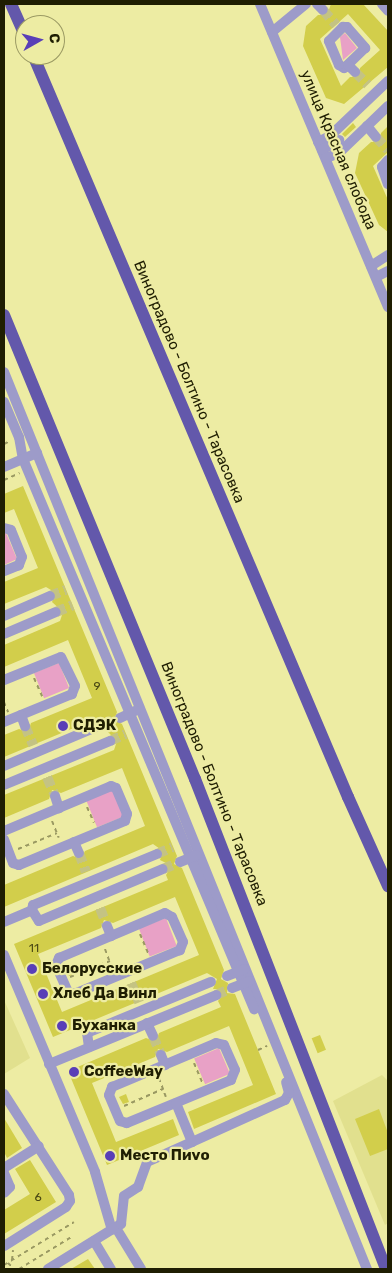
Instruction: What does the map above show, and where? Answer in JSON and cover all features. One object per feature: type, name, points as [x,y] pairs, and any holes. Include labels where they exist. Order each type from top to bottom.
[{"type":"main road","name":"Виноградово - Болтино - Тарасовка","points":[[37,65],[348,797],[388,886]]},
{"type":"main road","name":"Виноградово - Болтино - Тарасовка","points":[[4,315],[195,779],[386,1269]]},
{"type":"street","name":"улица Красная слобода","points":[[260,4],[371,266],[381,282],[388,307]]},
{"type":"street","points":[[272,32],[306,4]]},
{"type":"street","points":[[382,4],[388,11]]},
{"type":"street","points":[[338,27],[347,27],[364,48],[352,69],[340,67],[329,44],[338,27]]},
{"type":"street","points":[[322,150],[330,136],[388,81]]},
{"type":"street","points":[[322,150],[339,152],[388,104],[368,85]]},
{"type":"street","points":[[366,126],[376,137]]},
{"type":"street","points":[[322,150],[339,140]]},
{"type":"street","points":[[388,160],[382,167],[388,184]]},
{"type":"street","points":[[371,266],[388,255]]},
{"type":"street","points":[[381,282],[388,271]]},
{"type":"street","points":[[4,372],[141,709],[195,856],[367,1269]]},
{"type":"street","points":[[4,402],[19,437],[23,459],[71,588],[83,601],[137,729],[189,840]]},
{"type":"street","points":[[4,467],[37,453]]},
{"type":"street","points":[[4,528],[11,530],[22,561],[4,571]]},
{"type":"street","points":[[71,588],[89,580]]},
{"type":"street","points":[[4,616],[50,596]]},
{"type":"street","points":[[73,605],[95,596]]},
{"type":"street","points":[[4,634],[56,612]]},
{"type":"street","points":[[4,677],[61,657],[75,691],[4,722]]},
{"type":"street","points":[[120,718],[141,709]]},
{"type":"street","points":[[21,715],[25,726]]},
{"type":"street","points":[[4,766],[35,749],[103,724]]},
{"type":"street","points":[[126,734],[147,725]]},
{"type":"street","points":[[4,785],[45,773],[110,741]]},
{"type":"street","points":[[4,831],[114,786],[128,818],[19,865],[13,863],[4,840]]},
{"type":"street","points":[[55,796],[59,808]]},
{"type":"street","points":[[173,847],[189,840]]},
{"type":"street","points":[[74,842],[79,854]]},
{"type":"street","points":[[4,922],[32,910],[33,905],[88,877],[157,854]]},
{"type":"street","points":[[180,862],[195,856]]},
{"type":"street","points":[[32,910],[39,921],[164,869]]},
{"type":"street","points":[[95,898],[100,908]]},
{"type":"street","points":[[169,914],[183,942],[180,950],[74,994],[68,992],[56,960],[106,934],[169,914]]},
{"type":"street","points":[[4,955],[95,1172],[114,1229],[141,1269]]},
{"type":"street","points":[[227,976],[242,970]]},
{"type":"street","points":[[126,972],[131,983]]},
{"type":"street","points":[[89,1047],[87,1033],[140,1006],[211,982]]},
{"type":"street","points":[[232,988],[247,982]]},
{"type":"street","points":[[48,1269],[114,1229],[123,1218],[124,1196],[138,1187],[147,1162],[288,1097],[288,1088],[247,982]]},
{"type":"street","points":[[49,1064],[216,995]]},
{"type":"street","points":[[148,1023],[153,1036]]},
{"type":"street","points":[[220,1043],[235,1070],[231,1080],[128,1124],[120,1121],[109,1090],[165,1065],[220,1043]]},
{"type":"street","points":[[161,1054],[165,1065]]},
{"type":"street","points":[[4,1094],[69,1195],[66,1207],[9,1246]]},
{"type":"street","points":[[173,1104],[192,1142]]},
{"type":"street","points":[[4,1168],[39,1146]]},
{"type":"street","points":[[4,1173],[10,1187],[4,1193]]},
{"type":"street","points":[[94,1241],[111,1269]]},
{"type":"path","points":[[4,480],[28,470]]},
{"type":"path","points":[[30,668],[45,705]]},
{"type":"path","points":[[84,798],[98,832]]},
{"type":"path","points":[[48,812],[63,847]]},
{"type":"path","points":[[9,853],[57,833]]},
{"type":"path","points":[[136,925],[151,962]]},
{"type":"path","points":[[106,934],[110,961],[116,976]]},
{"type":"path","points":[[63,980],[110,961]]},
{"type":"path","points":[[258,1050],[270,1045]]},
{"type":"path","points":[[190,1054],[206,1090]]},
{"type":"path","points":[[155,1069],[163,1089],[173,1104]]},
{"type":"path","points":[[115,1110],[163,1089]]},
{"type":"path","points":[[4,1265],[74,1222]]},
{"type":"path","points":[[19,1269],[73,1236]]},
{"type":"path","points":[[9,1246],[12,1260]]},
{"type":"path","points":[[4,1265],[12,1265],[14,1269]]},
{"type":"shaded area","points":[[345,33],[357,48],[343,60],[340,37]]},
{"type":"shaded area","points":[[6,533],[17,559],[4,565],[4,534]]},
{"type":"shaded area","points":[[59,663],[69,688],[44,698],[34,673]]},
{"type":"shaded area","points":[[114,789],[125,816],[97,827],[86,800]]},
{"type":"shaded area","points":[[166,918],[177,946],[150,956],[139,928]]},
{"type":"shaded area","points":[[4,1000],[30,1058],[4,1074]]},
{"type":"shaded area","points":[[219,1048],[230,1074],[205,1084],[194,1059]]},
{"type":"shaded area","points":[[382,1075],[388,1081],[388,1223],[385,1225],[333,1101]]},
{"type":"building","points":[[331,4],[363,4],[388,31],[388,67],[344,104],[326,98],[303,46],[306,26],[318,15],[327,15]],"holes":[[[348,14],[380,50],[360,68],[359,77],[350,77],[341,86],[320,39]]]},
{"type":"building","points":[[353,123],[356,127],[345,137],[342,134]]},
{"type":"building","points":[[388,126],[388,152],[373,166],[388,200],[388,232],[379,225],[355,173],[359,153],[371,142],[381,142],[381,133]]},
{"type":"building","points":[[23,486],[117,712],[114,720],[122,724],[177,856],[174,864],[182,868],[224,970],[221,979],[228,983],[227,993],[235,994],[276,1094],[194,1129],[188,1112],[253,1085],[229,1026],[167,1052],[158,1049],[155,1057],[92,1083],[116,1142],[173,1119],[179,1135],[107,1165],[68,1071],[146,1038],[156,1042],[159,1033],[221,1007],[218,1001],[223,995],[220,989],[213,989],[217,979],[207,973],[53,1037],[14,944],[168,880],[166,875],[170,869],[168,864],[160,860],[163,851],[153,844],[4,907],[4,885],[73,856],[81,859],[85,851],[145,826],[122,768],[61,793],[52,790],[49,799],[4,818],[4,795],[114,750],[117,741],[106,730],[109,721],[100,717],[4,757],[4,735],[19,729],[28,732],[31,723],[92,698],[68,640],[4,667],[4,645],[60,621],[63,612],[52,602],[56,593],[46,587],[4,604],[4,582],[38,568],[14,509],[4,513],[4,494]],"holes":[[[175,897],[199,955],[62,1012],[38,954],[101,928],[104,920],[113,923]]]},
{"type":"building","points":[[73,966],[76,974],[69,976],[66,969]]},
{"type":"building","points":[[320,1035],[326,1050],[318,1053],[312,1038]]},
{"type":"building","points":[[126,1094],[129,1102],[123,1104],[119,1097]]},
{"type":"building","points":[[379,1109],[388,1133],[388,1149],[370,1156],[355,1119]]},
{"type":"building","points":[[4,1118],[22,1148],[7,1158],[4,1152]]},
{"type":"building","points":[[30,1160],[56,1202],[4,1234],[4,1210],[30,1194],[15,1169]]},
{"type":"building","points":[[88,1259],[95,1269],[71,1269]]},
{"type":"tunnel","points":[[323,10],[336,25]]},
{"type":"tunnel","points":[[355,72],[368,85]]},
{"type":"tunnel","points":[[376,137],[388,150]]},
{"type":"tunnel","points":[[50,596],[66,590]]},
{"type":"tunnel","points":[[56,612],[73,605]]},
{"type":"tunnel","points":[[103,724],[120,718]]},
{"type":"tunnel","points":[[25,726],[33,745]]},
{"type":"tunnel","points":[[110,741],[126,734]]},
{"type":"tunnel","points":[[47,777],[55,796]]},
{"type":"tunnel","points":[[157,854],[173,847]]},
{"type":"tunnel","points":[[79,853],[86,872]]},
{"type":"tunnel","points":[[163,869],[180,862]]},
{"type":"tunnel","points":[[100,908],[107,926]]},
{"type":"tunnel","points":[[131,983],[139,1002]]},
{"type":"tunnel","points":[[216,995],[232,988]]},
{"type":"tunnel","points":[[153,1036],[161,1055]]},
{"type":"place","name":"СДЭК","points":[[63,726]]},
{"type":"place","name":"Белорусские","points":[[32,969]]},
{"type":"place","name":"Хлеб Да Винл","points":[[43,994]]},
{"type":"place","name":"Буханка","points":[[62,1026]]},
{"type":"place","name":"CoffeeWay","points":[[74,1072]]},
{"type":"place","name":"Место Пиvо","points":[[110,1156]]}]
